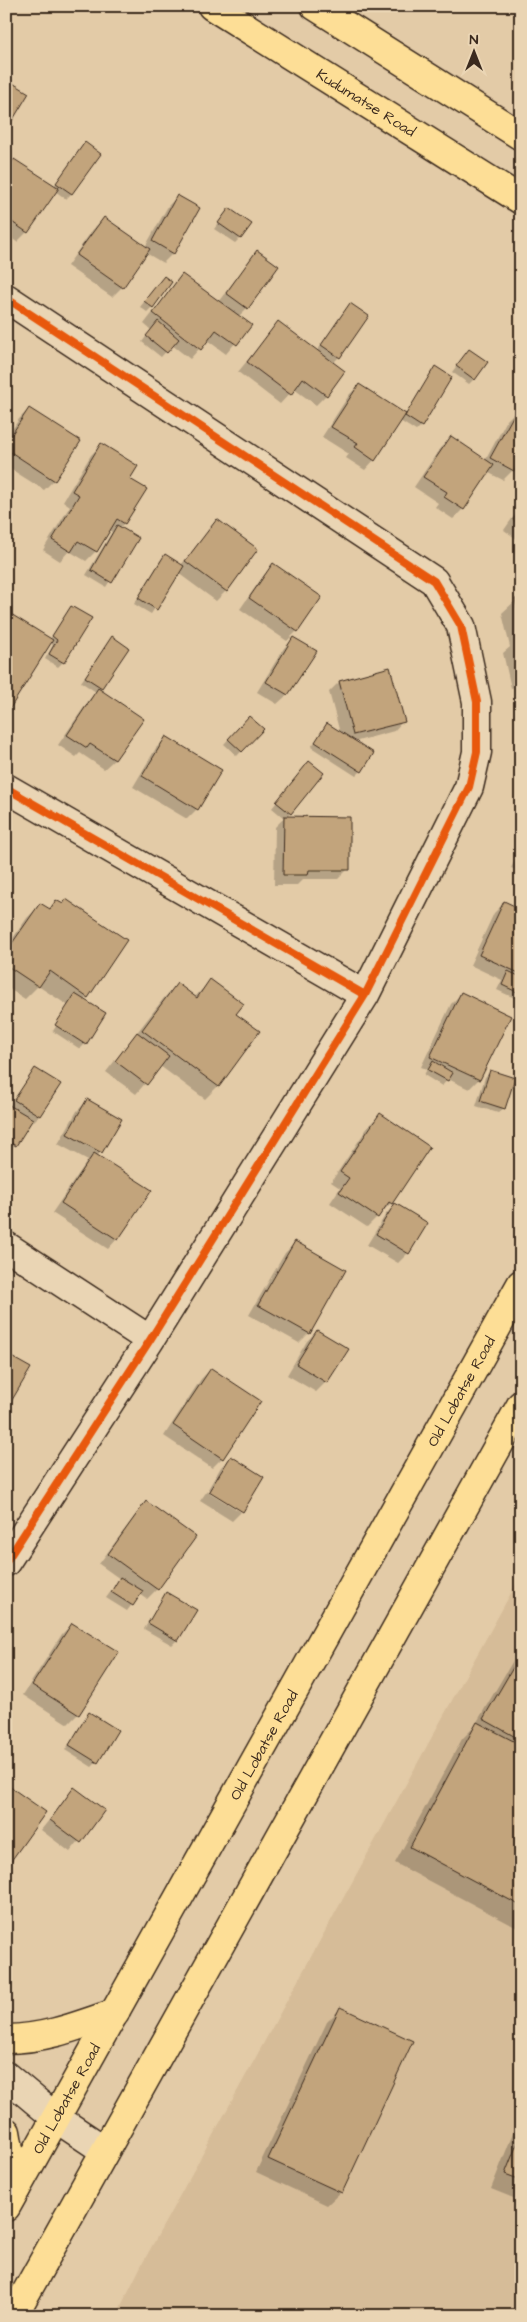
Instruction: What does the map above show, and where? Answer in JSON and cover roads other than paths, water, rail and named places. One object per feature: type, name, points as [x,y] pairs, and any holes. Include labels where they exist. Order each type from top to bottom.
[{"type":"main road","name":"Kudumatse Road","points":[[212,6],[521,200]]},
{"type":"main road","points":[[315,6],[521,136]]},
{"type":"main road","name":"Old Lobatse Road","points":[[11,2198],[521,1284]]},
{"type":"main road","points":[[13,2316],[521,1405]]},
{"type":"main road","points":[[6,2039],[21,2039],[64,2031],[115,2012]]},
{"type":"main road","points":[[6,2132],[11,2198]]},
{"type":"street","points":[[6,298],[434,581],[460,626],[477,702],[477,752],[469,787],[365,995],[150,1340],[6,1562]]},
{"type":"street","points":[[6,788],[365,995]]},
{"type":"street","points":[[6,1246],[150,1340]]},
{"type":"street","points":[[6,2076],[56,2118],[104,2150]]}]
